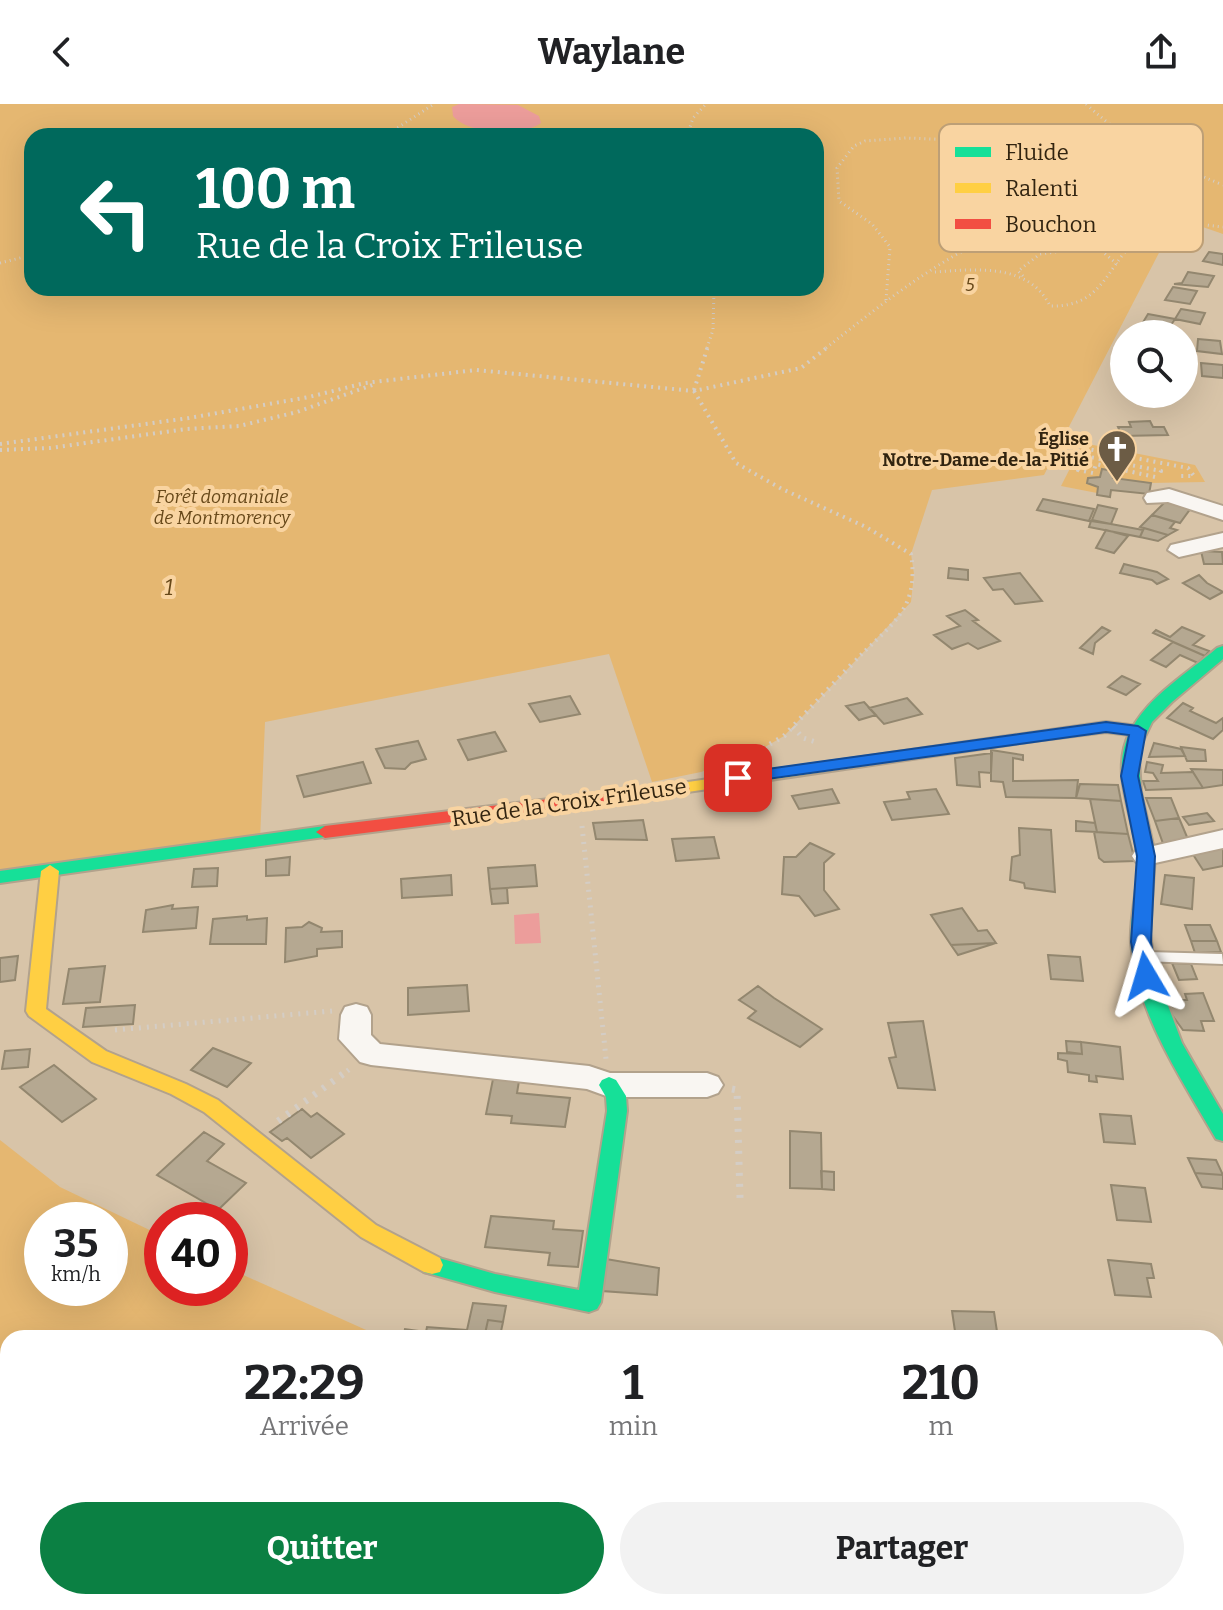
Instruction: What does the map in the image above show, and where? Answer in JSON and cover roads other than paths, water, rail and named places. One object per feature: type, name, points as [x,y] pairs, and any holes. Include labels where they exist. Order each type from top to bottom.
[{"type":"street","points":[[1161,488],[1223,513]]},
{"type":"street","points":[[1179,550],[1223,540]]},
{"type":"street","points":[[1223,651],[1153,713],[1138,731],[1129,776],[1146,856],[1143,957],[1165,1030],[1223,1133]]},
{"type":"street","name":"Rue de la Croix Frileuse","points":[[0,877],[260,840],[580,803],[1032,736],[1106,727],[1138,731]]},
{"type":"street","points":[[1146,856],[1223,839]]},
{"type":"street","points":[[50,871],[36,1011],[62,1034],[119,1067],[194,1094],[253,1138],[353,1224],[408,1256],[471,1279],[589,1302],[617,1111],[616,1096],[609,1085]]},
{"type":"street","points":[[356,1015],[355,1039],[371,1054],[589,1078],[609,1085],[707,1085]]},
{"type":"lane","points":[[1143,957],[1222,959]]},
{"type":"place","name":"Église Notre-Dame-de-la-Pitié","points":[[1117,483]]},
{"type":"park label","name":"5","points":[[970,285]]},
{"type":"park label","name":"Forêt domaniale de Montmorency","points":[[222,507]]},
{"type":"park label","name":"1","points":[[169,587]]}]
